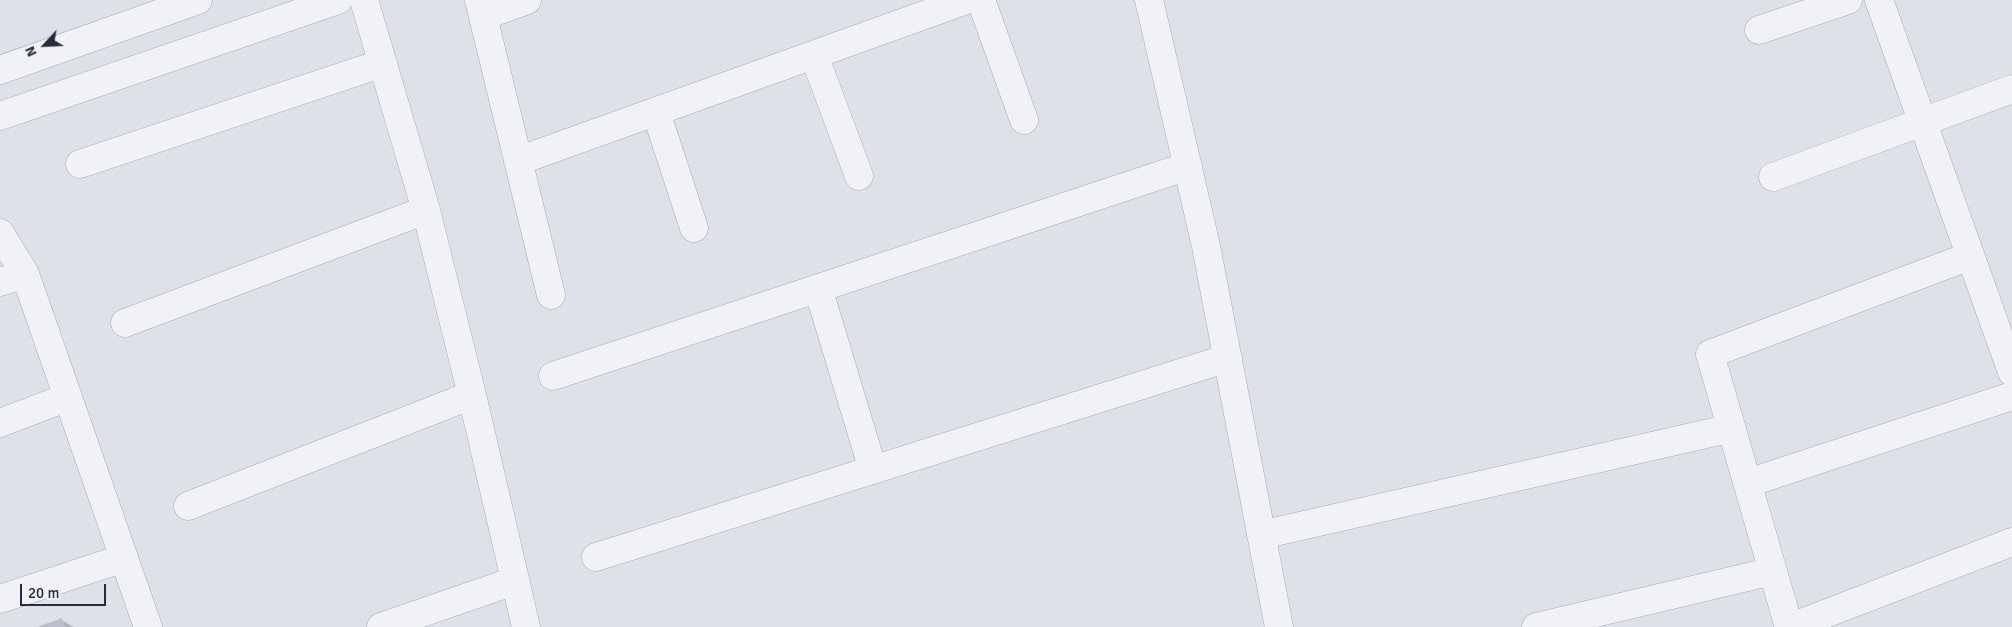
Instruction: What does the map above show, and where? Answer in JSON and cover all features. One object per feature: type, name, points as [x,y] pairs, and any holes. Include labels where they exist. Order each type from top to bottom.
[{"type":"street","points":[[0,70],[198,0]]},
{"type":"street","points":[[0,116],[338,0]]},
{"type":"street","points":[[364,0],[426,210],[526,627]]},
{"type":"street","points":[[526,0],[481,8],[551,296]]},
{"type":"street","points":[[518,161],[966,0]]},
{"type":"street","points":[[981,0],[1024,120]]},
{"type":"street","points":[[1149,0],[1206,246],[1279,627]]},
{"type":"street","points":[[1759,30],[1848,0]]},
{"type":"street","points":[[1879,0],[2012,372]]},
{"type":"street","points":[[814,55],[858,176]]},
{"type":"street","points":[[80,164],[383,63]]},
{"type":"street","points":[[1773,178],[2012,89]]},
{"type":"street","points":[[656,112],[694,228]]},
{"type":"street","points":[[553,376],[1188,166]]},
{"type":"street","points":[[125,323],[426,210]]},
{"type":"street","points":[[0,233],[13,278],[68,397],[148,627]]},
{"type":"street","points":[[1970,256],[1710,354],[1790,627],[2012,542]]},
{"type":"street","points":[[818,288],[873,470]]},
{"type":"street","points":[[596,557],[1228,358]]},
{"type":"street","points":[[188,506],[472,396]]},
{"type":"street","points":[[1748,483],[2012,396]]},
{"type":"street","points":[[0,423],[68,397]]},
{"type":"street","points":[[1261,535],[1732,428]]},
{"type":"street","points":[[0,599],[124,558]]},
{"type":"street","points":[[1536,627],[1773,571]]},
{"type":"street","points":[[380,627],[514,580]]},
{"type":"building","points":[[62,618],[65,627],[37,627]]}]
